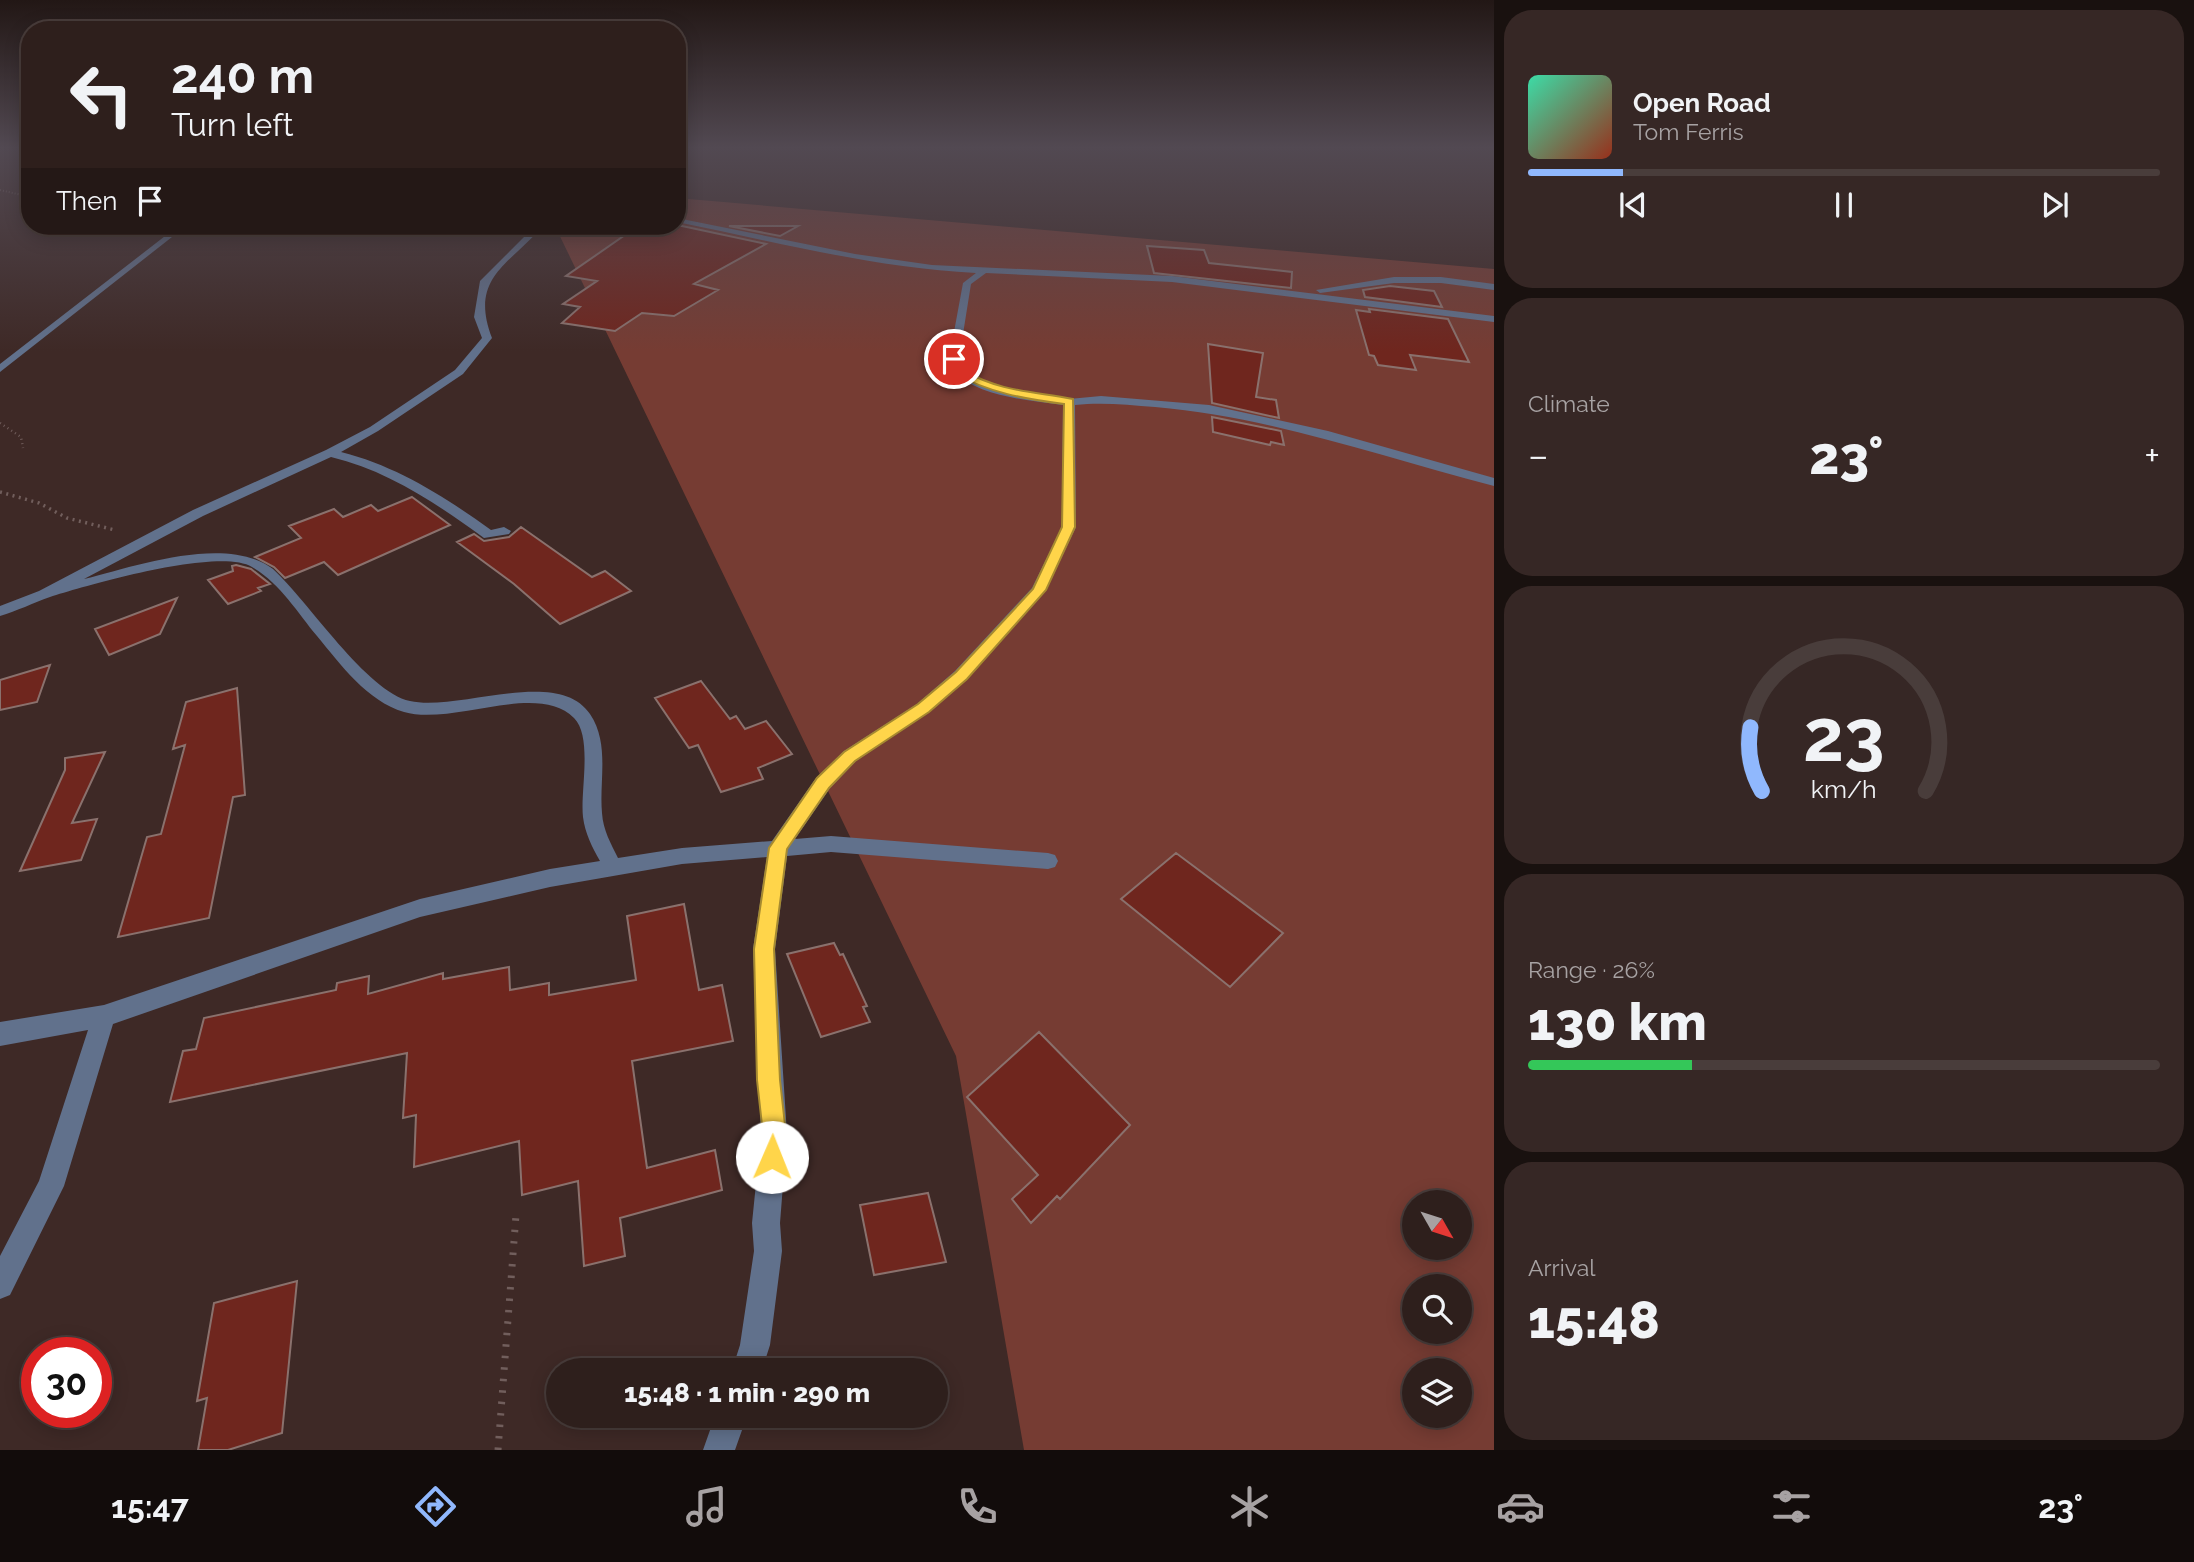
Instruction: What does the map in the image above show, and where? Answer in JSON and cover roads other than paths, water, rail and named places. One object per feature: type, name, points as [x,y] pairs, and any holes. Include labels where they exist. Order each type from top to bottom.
[{"type":"street","points":[[686,222],[892,262],[983,271],[1096,273],[1305,293],[1494,319]]},
{"type":"street","points":[[3,365],[170,235]]},
{"type":"street","points":[[0,611],[44,594],[234,496],[330,453],[374,429],[467,365],[486,338],[479,317],[484,281],[529,235]]},
{"type":"street","points":[[983,271],[967,283],[954,359],[957,371],[980,384],[1023,396],[1069,402],[1101,399],[1209,408],[1324,433],[1494,482]]},
{"type":"street","points":[[1305,293],[1394,280],[1441,280],[1494,287]]},
{"type":"street","points":[[751,1358],[768,1251],[766,1223],[775,1134],[769,1080],[764,949],[778,848],[823,783],[849,756],[923,708],[961,675],[1040,590],[1069,527],[1069,402]]},
{"type":"street","points":[[330,453],[356,459],[392,475],[489,534],[504,531]]},
{"type":"street","points":[[44,594],[177,562],[216,557],[248,559],[277,582],[360,676],[396,703],[437,710],[531,696],[573,707],[583,716],[590,734],[595,829],[613,867]]},
{"type":"street","points":[[0,1034],[104,1016],[420,908],[613,867],[682,856],[831,844],[1048,860]]},
{"type":"street","points":[[0,1285],[51,1186],[104,1016]]},
{"type":"street","points":[[719,1450],[727,1428]]}]
